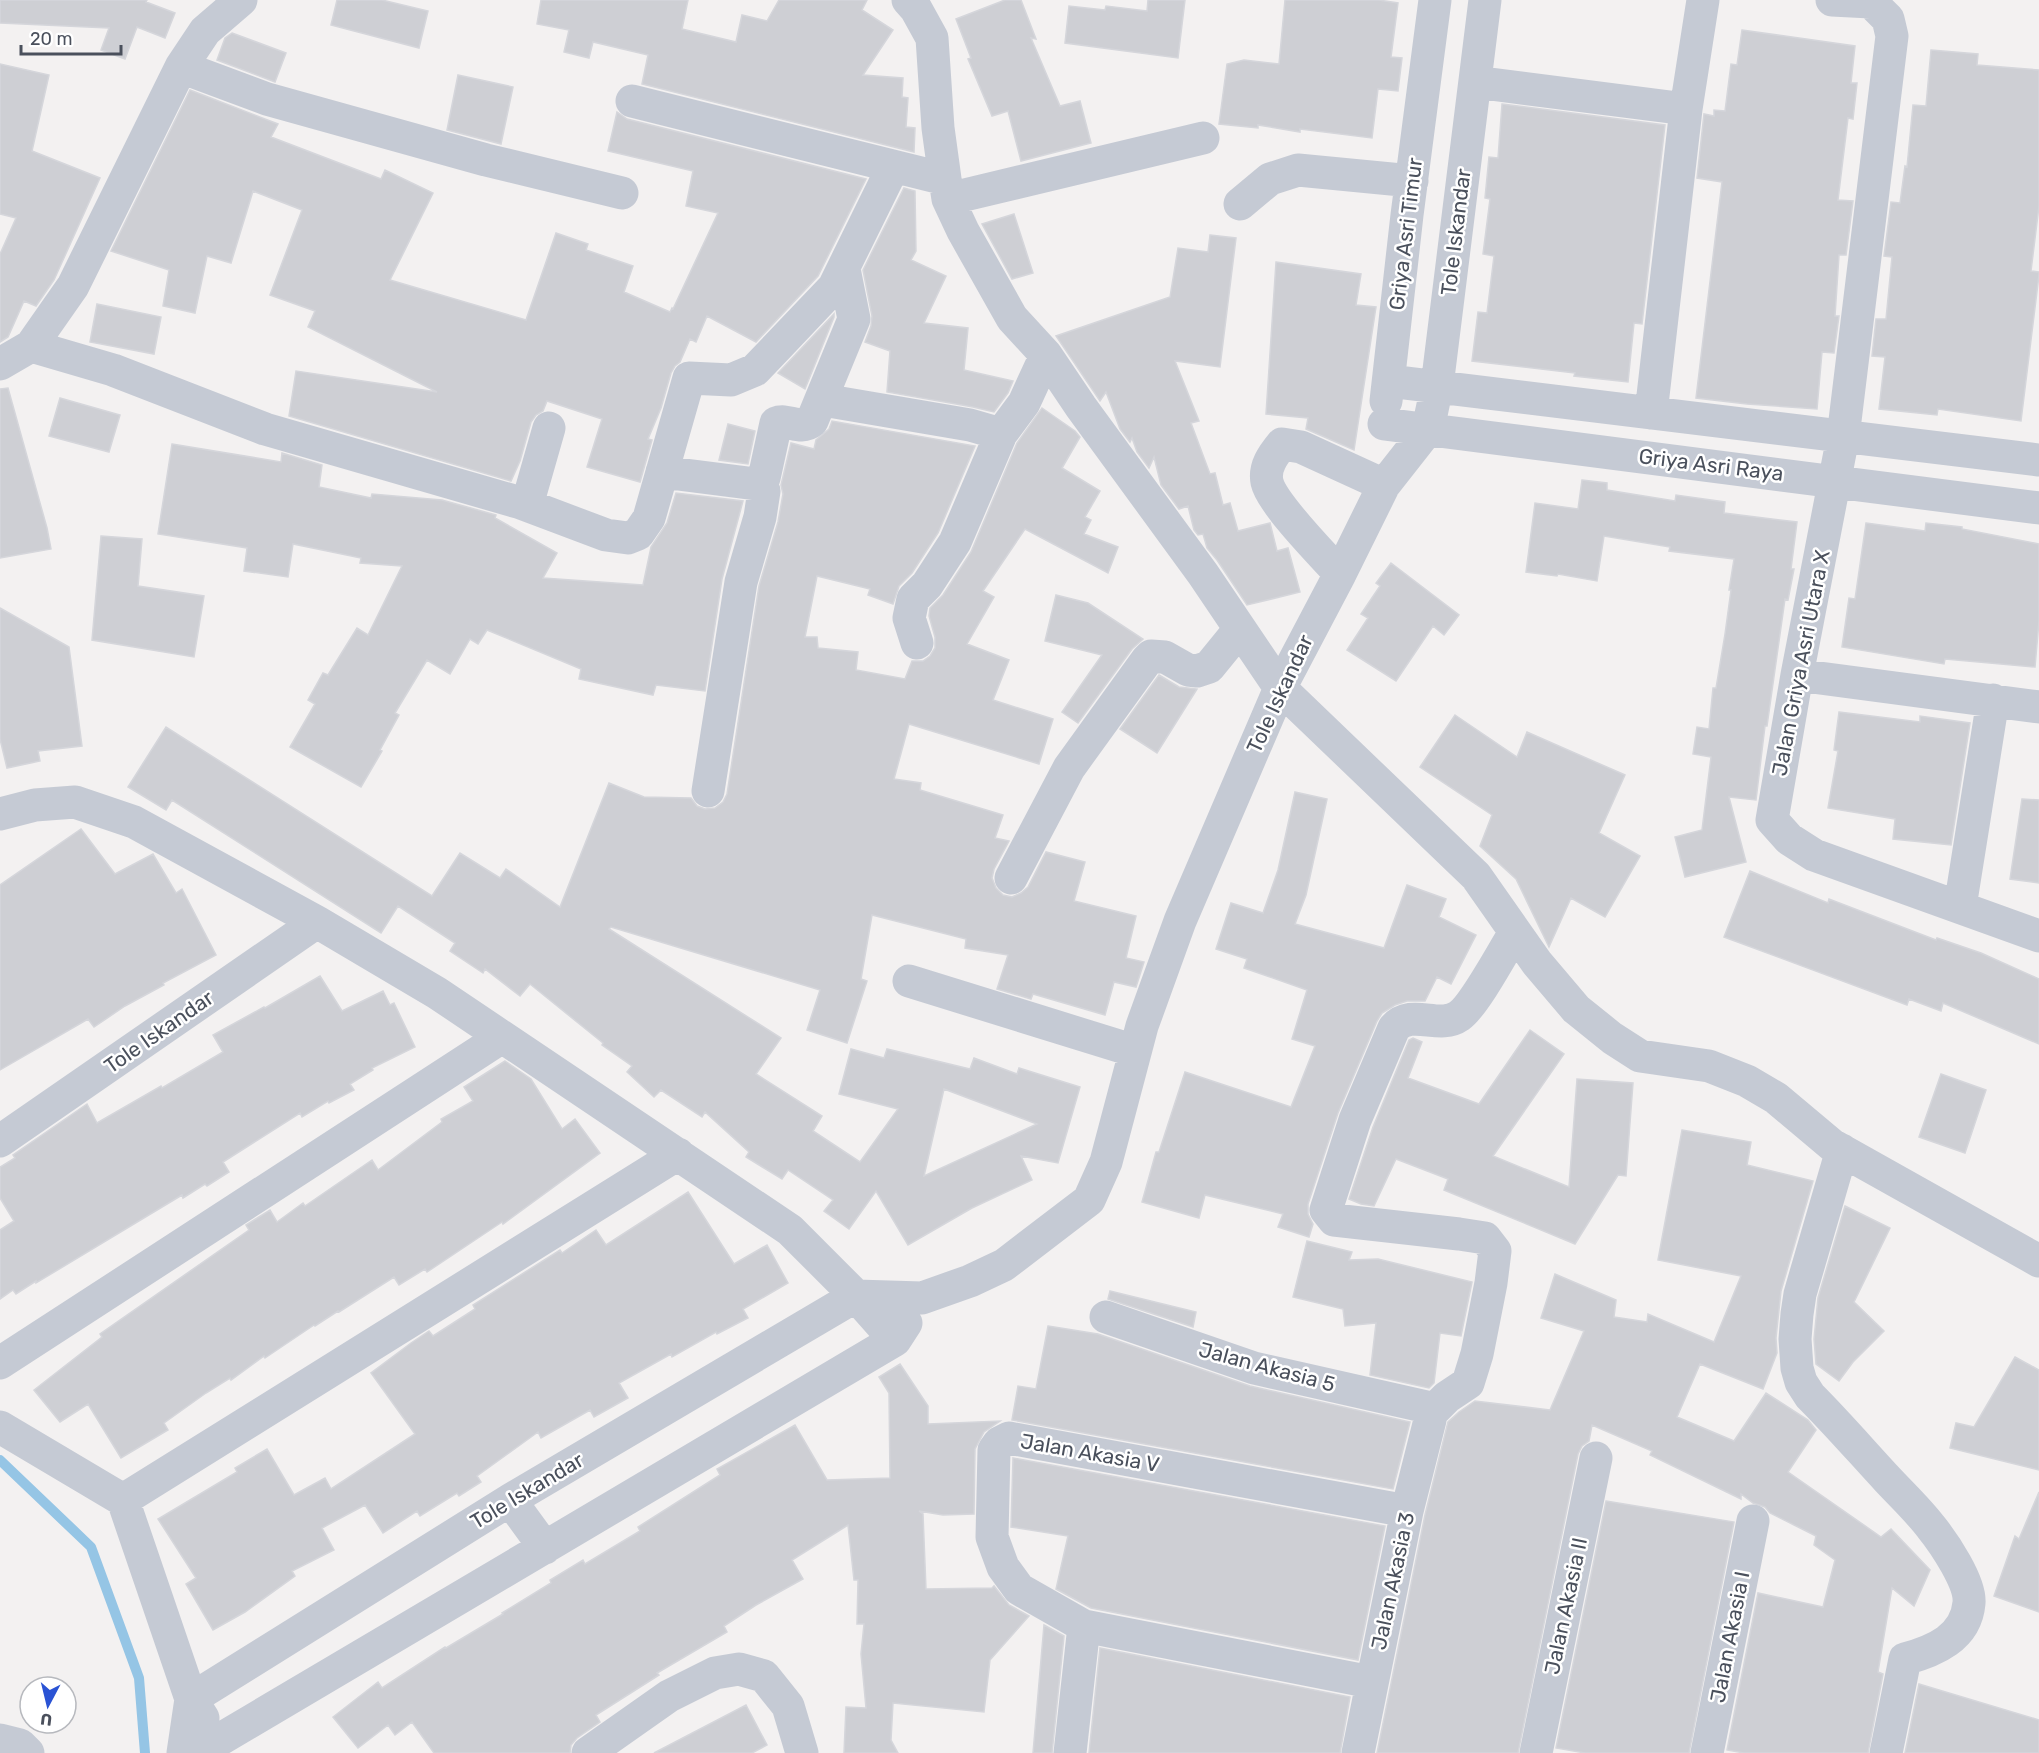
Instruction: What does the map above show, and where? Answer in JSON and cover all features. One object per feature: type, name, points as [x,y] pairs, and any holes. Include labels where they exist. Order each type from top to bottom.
[{"type":"street","points":[[0,364],[31,346],[73,286],[181,67],[205,32],[241,0]]},
{"type":"street","points":[[908,0],[916,9],[932,38],[938,128],[947,189],[963,231],[1012,318],[1033,338],[1046,355],[1081,407],[1203,574],[1280,688],[1476,876],[1537,963],[1576,1009],[1612,1038],[1640,1056],[1709,1066],[1747,1080],[1776,1098],[1832,1144],[2039,1261]]},
{"type":"street","name":"Griya Asri Timur","points":[[1391,476],[1384,424],[1435,0]]},
{"type":"street","name":"Tole Iskandar","points":[[191,1699],[510,1500],[856,1296],[922,1298],[970,1281],[1004,1265],[1089,1200],[1106,1162],[1142,1026],[1180,921],[1280,688],[1391,476],[1428,429],[1437,386],[1485,0]]},
{"type":"street","points":[[1651,413],[1686,109],[1703,0]]},
{"type":"street","name":"Jalan Griya Asri Utara X","points":[[1832,0],[1870,2],[1888,19],[1892,36],[1843,437],[1797,675],[1772,820],[1789,839],[1814,855],[1960,906]]},
{"type":"street","points":[[181,67],[267,99],[486,160],[622,193]]},
{"type":"street","points":[[1475,82],[1686,109]]},
{"type":"street","points":[[632,101],[893,167],[947,189],[1203,138]]},
{"type":"street","points":[[31,346],[113,370],[266,429],[527,505],[606,535],[628,538],[638,534],[649,518],[689,378],[731,380],[755,370],[834,287],[893,167]]},
{"type":"street","points":[[1240,204],[1270,178],[1298,170],[1412,181]]},
{"type":"street","points":[[662,472],[760,483],[764,478],[776,423],[781,421],[802,426],[808,425],[823,400],[854,319],[844,269]]},
{"type":"street","points":[[917,643],[909,618],[913,598],[927,585],[955,542],[1001,434],[1024,403],[1046,355]]},
{"type":"street","points":[[1389,381],[2039,460]]},
{"type":"street","points":[[823,400],[970,425],[1001,434]]},
{"type":"street","name":"Griya Asri Raya","points":[[1384,424],[2039,508]]},
{"type":"street","points":[[527,505],[549,428]]},
{"type":"street","points":[[1340,574],[1276,501],[1267,482],[1269,461],[1282,444],[1301,447],[1391,476]]},
{"type":"street","points":[[708,791],[741,582],[760,517],[764,491],[760,483]]},
{"type":"street","points":[[1011,878],[1069,768],[1147,660],[1151,656],[1164,657],[1188,670],[1197,671],[1209,667],[1240,629]]},
{"type":"street","points":[[1797,675],[2039,707]]},
{"type":"street","points":[[1993,700],[1960,906],[2039,936]]},
{"type":"street","points":[[0,814],[35,805],[75,802],[124,819],[221,868],[317,922],[437,993],[790,1230],[856,1296],[895,1340]]},
{"type":"street","name":"Tole Iskandar","points":[[0,1141],[317,922]]},
{"type":"street","points":[[1429,1412],[1468,1383],[1477,1354],[1495,1251],[1485,1238],[1334,1220],[1326,1210],[1355,1120],[1394,1028],[1402,1020],[1407,1019],[1448,1020],[1460,1016],[1474,1000],[1515,932]]},
{"type":"street","points":[[909,981],[1135,1051]]},
{"type":"street","points":[[0,1363],[502,1037]]},
{"type":"street","points":[[1842,1150],[1800,1294],[1795,1339],[1799,1375],[1810,1396],[1931,1527],[1968,1589],[1969,1602],[1966,1617],[1955,1635],[1931,1652],[1905,1659],[1886,1753]]},
{"type":"street","points":[[123,1500],[678,1154]]},
{"type":"street","points":[[0,1427],[123,1500],[191,1699],[212,1749],[895,1340],[922,1298]]},
{"type":"street","name":"Jalan Akasia 5","points":[[1106,1317],[1254,1368],[1422,1405],[1429,1412]]},
{"type":"street","name":"Jalan Akasia 3","points":[[1358,1753],[1429,1412]]},
{"type":"street","name":"Jalan Akasia V","points":[[1084,1626],[1019,1589],[1003,1567],[992,1537],[994,1450],[999,1443],[1009,1438],[1407,1510]]},
{"type":"street","name":"Jalan Akasia II","points":[[1536,1753],[1596,1458]]},
{"type":"street","points":[[510,1500],[545,1548]]},
{"type":"street","name":"Jalan Akasia I","points":[[1707,1753],[1753,1521]]},
{"type":"street","points":[[1070,1753],[1084,1626],[1371,1682]]},
{"type":"street","points":[[588,1753],[669,1696],[716,1673],[740,1669],[764,1676],[788,1706],[802,1753]]},
{"type":"street","points":[[183,1753],[191,1699]]},
{"type":"street","points":[[0,1740],[21,1745],[28,1753]]},
{"type":"building","points":[[0,0],[147,0],[146,2],[175,13],[165,38],[137,27],[125,59],[101,50],[109,28],[0,23]]},
{"type":"building","points":[[337,0],[382,0],[428,11],[419,48],[331,25]]},
{"type":"building","points":[[541,0],[688,0],[682,29],[736,42],[742,15],[767,21],[779,0],[867,0],[862,10],[893,30],[863,75],[903,78],[902,97],[908,98],[906,127],[915,128],[914,152],[642,84],[648,55],[593,42],[589,58],[564,52],[569,30],[537,24]]},
{"type":"building","points":[[1005,0],[1021,0],[1036,39],[1031,38],[1060,106],[1080,101],[1091,143],[1021,161],[1008,111],[992,116],[968,59],[971,58],[956,19]]},
{"type":"building","points":[[1148,0],[1185,0],[1178,58],[1065,43],[1069,6],[1105,10],[1106,6],[1147,11]]},
{"type":"building","points":[[1285,0],[1379,0],[1398,3],[1391,57],[1402,58],[1398,91],[1378,89],[1372,138],[1300,129],[1300,132],[1258,125],[1258,128],[1219,124],[1227,64],[1244,60],[1279,64]]},
{"type":"building","points":[[1742,30],[1855,46],[1851,83],[1857,83],[1853,119],[1848,118],[1838,200],[1853,201],[1846,255],[1839,255],[1835,316],[1839,316],[1834,353],[1822,352],[1817,409],[1696,398],[1722,182],[1697,178],[1704,114],[1714,116],[1714,110],[1725,111],[1731,64],[1737,65]]},
{"type":"building","points":[[232,33],[286,53],[275,82],[217,60],[225,38]]},
{"type":"building","points":[[1931,50],[1978,54],[1977,65],[2039,70],[2039,206],[2031,271],[2039,272],[2039,275],[2021,421],[1938,409],[1937,415],[1879,409],[1885,357],[1872,356],[1876,319],[1886,319],[1892,257],[1884,256],[1891,202],[1900,203],[1905,166],[1907,167],[1913,105],[1926,106]]},
{"type":"building","points":[[0,64],[49,75],[32,151],[100,178],[54,280],[36,306],[24,301],[8,337],[0,342],[0,254],[16,218],[0,214]]},
{"type":"building","points":[[458,75],[513,87],[501,144],[447,130]]},
{"type":"building","points":[[190,90],[278,124],[271,137],[381,179],[385,170],[433,193],[390,280],[526,320],[556,233],[588,244],[586,250],[633,266],[624,292],[670,312],[718,213],[686,206],[693,171],[608,151],[617,112],[627,119],[866,179],[818,276],[756,342],[707,316],[696,342],[690,339],[680,362],[671,373],[661,408],[648,439],[652,440],[640,482],[587,467],[602,419],[547,401],[543,411],[531,422],[520,461],[511,481],[289,416],[296,371],[437,392],[308,327],[315,311],[270,295],[302,210],[253,191],[231,263],[207,256],[195,313],[163,306],[169,270],[111,251]]},
{"type":"building","points":[[1502,104],[1665,125],[1642,324],[1634,323],[1628,382],[1574,376],[1575,373],[1472,361],[1478,312],[1487,313],[1494,256],[1483,254],[1490,199],[1485,198],[1489,157],[1498,158]]},
{"type":"building","points":[[904,188],[915,191],[916,251],[911,260],[946,276],[924,323],[968,328],[964,370],[1013,381],[1008,393],[994,412],[887,392],[890,351],[865,342],[872,316],[863,270]]},
{"type":"building","points":[[1014,214],[1033,273],[1012,279],[982,224]]},
{"type":"building","points":[[1210,235],[1236,238],[1220,367],[1175,361],[1199,421],[1191,423],[1210,474],[1215,473],[1223,505],[1230,503],[1238,531],[1270,523],[1277,551],[1288,548],[1300,592],[1247,605],[1207,548],[1203,534],[1198,535],[1194,530],[1188,506],[1179,509],[1161,485],[1154,457],[1149,468],[1137,452],[1132,438],[1130,442],[1120,429],[1106,392],[1100,401],[1056,336],[1170,297],[1178,248],[1208,252]]},
{"type":"building","points":[[1276,262],[1361,274],[1356,305],[1376,307],[1354,450],[1306,429],[1308,418],[1266,414]]},
{"type":"building","points":[[97,304],[161,317],[154,354],[90,342]]},
{"type":"building","points":[[834,314],[805,389],[778,373]]},
{"type":"building","points":[[8,388],[51,549],[0,558],[0,389]]},
{"type":"building","points":[[60,398],[120,415],[109,452],[49,436]]},
{"type":"building","points":[[1042,408],[1075,431],[1080,437],[1062,468],[1100,491],[1085,517],[1091,520],[1084,534],[1118,547],[1108,573],[1025,529],[983,591],[994,597],[967,644],[1009,660],[993,700],[1053,719],[1039,764],[909,724],[894,779],[921,783],[920,790],[1003,815],[995,838],[1009,841],[994,869],[992,878],[996,888],[1003,895],[1012,897],[1028,887],[1046,852],[1085,862],[1074,901],[1136,916],[1126,958],[1144,962],[1136,987],[1114,982],[1105,1015],[1033,994],[1031,999],[997,989],[1008,955],[965,948],[966,939],[872,915],[861,979],[867,981],[847,1043],[807,1030],[820,990],[611,927],[609,929],[781,1038],[756,1074],[822,1116],[813,1131],[860,1162],[898,1109],[839,1094],[851,1049],[884,1058],[887,1049],[970,1069],[974,1058],[1017,1074],[1019,1068],[1080,1087],[1058,1163],[1021,1156],[1032,1180],[972,1208],[908,1245],[876,1191],[849,1229],[824,1211],[833,1200],[788,1170],[782,1179],[746,1157],[749,1152],[705,1112],[702,1117],[661,1090],[654,1097],[627,1072],[632,1066],[602,1045],[603,1043],[530,984],[520,996],[485,969],[483,973],[450,951],[455,943],[398,906],[381,933],[172,800],[166,810],[128,787],[166,727],[432,896],[460,853],[500,878],[506,869],[560,907],[609,783],[644,797],[691,798],[697,806],[705,809],[715,808],[723,802],[727,794],[759,586],[778,522],[783,494],[781,485],[791,443],[814,449],[816,440],[829,429],[832,421],[975,446],[938,533],[912,573],[899,586],[893,604],[868,595],[870,589],[817,576],[805,637],[817,637],[818,648],[858,652],[856,670],[905,679],[912,661],[923,661],[935,648],[935,637],[929,616],[930,608],[943,595],[971,552],[1017,443]],"holes":[[[944,1089],[1037,1124],[924,1176]]]},
{"type":"building","points":[[728,424],[755,431],[748,464],[719,460]]},
{"type":"building","points":[[172,444],[281,462],[282,453],[322,465],[319,487],[371,498],[372,494],[442,500],[496,515],[495,518],[557,553],[543,578],[643,585],[651,547],[667,523],[676,493],[743,501],[722,579],[705,691],[656,685],[653,695],[579,679],[581,669],[487,630],[478,644],[470,639],[450,674],[427,660],[395,713],[399,715],[361,787],[290,747],[315,704],[308,700],[323,673],[328,675],[357,628],[368,635],[402,566],[360,563],[361,558],[293,544],[288,577],[244,571],[247,548],[158,534]]},
{"type":"building","points":[[1582,480],[1607,483],[1607,490],[1675,501],[1676,495],[1725,502],[1724,513],[1797,522],[1791,569],[1794,569],[1788,600],[1785,599],[1756,800],[1729,797],[1746,862],[1685,877],[1675,837],[1702,830],[1711,757],[1693,754],[1697,727],[1709,729],[1713,688],[1716,688],[1725,634],[1734,559],[1669,551],[1670,547],[1604,536],[1597,581],[1558,574],[1557,576],[1526,572],[1535,503],[1578,509]]},
{"type":"building","points":[[1866,523],[1925,531],[1926,523],[1962,527],[1962,529],[2039,544],[2039,621],[2035,667],[1945,659],[1944,664],[1842,647],[1849,598],[1855,599]]},
{"type":"building","points":[[101,536],[142,539],[138,586],[204,596],[194,657],[92,640]]},
{"type":"building","points":[[1391,563],[1459,615],[1444,635],[1433,626],[1396,681],[1347,650],[1368,618],[1361,614],[1380,586],[1376,583]]},
{"type":"building","points":[[1056,595],[1088,603],[1143,639],[1132,649],[1078,723],[1062,712],[1102,655],[1045,641]]},
{"type":"building","points":[[0,608],[69,647],[82,746],[38,751],[40,761],[7,768],[0,739]]},
{"type":"building","points":[[1159,675],[1179,687],[1197,689],[1157,753],[1120,729]]},
{"type":"building","points":[[1839,712],[1920,722],[1920,716],[1970,723],[1951,845],[1893,839],[1895,819],[1828,808],[1838,751],[1834,750]]},
{"type":"building","points":[[1455,715],[1517,757],[1527,732],[1625,775],[1599,833],[1640,856],[1605,917],[1571,898],[1549,947],[1516,879],[1480,846],[1492,815],[1420,767]]},
{"type":"building","points":[[1295,792],[1327,799],[1306,895],[1295,924],[1384,948],[1407,885],[1446,899],[1439,917],[1476,935],[1451,984],[1437,977],[1425,1001],[1407,1001],[1395,1005],[1382,1013],[1377,1021],[1338,1113],[1308,1204],[1308,1214],[1313,1224],[1309,1237],[1278,1227],[1283,1214],[1205,1195],[1199,1218],[1142,1202],[1156,1152],[1159,1152],[1185,1072],[1291,1107],[1315,1046],[1292,1039],[1307,990],[1244,968],[1247,959],[1216,949],[1231,903],[1263,913],[1278,870]]},
{"type":"building","points":[[2022,799],[2039,800],[2039,883],[2010,879]]},
{"type":"building","points":[[81,829],[115,874],[153,854],[176,893],[182,889],[216,955],[163,983],[164,985],[125,1006],[94,1027],[88,1019],[0,1070],[0,885]]},
{"type":"building","points":[[1750,871],[1828,903],[1829,899],[1936,940],[1937,938],[1981,953],[2039,979],[2039,1044],[1943,1003],[1941,1011],[1909,999],[1907,1005],[1724,937]]},
{"type":"building","points":[[320,976],[342,1011],[383,991],[390,1005],[394,1003],[415,1047],[372,1068],[373,1070],[350,1084],[354,1090],[329,1103],[328,1101],[302,1117],[300,1113],[223,1162],[229,1172],[207,1186],[205,1184],[183,1198],[182,1195],[36,1283],[36,1281],[16,1294],[13,1290],[0,1299],[0,1230],[14,1221],[0,1198],[0,1167],[15,1158],[13,1155],[87,1104],[97,1123],[223,1052],[213,1035]]},
{"type":"building","points":[[1530,1030],[1564,1054],[1493,1156],[1569,1187],[1577,1079],[1633,1083],[1626,1176],[1618,1175],[1575,1244],[1444,1190],[1448,1179],[1396,1159],[1374,1206],[1349,1199],[1373,1127],[1409,1040],[1413,1038],[1422,1042],[1408,1078],[1479,1104]]},
{"type":"building","points":[[505,1061],[531,1079],[562,1129],[575,1119],[600,1153],[503,1224],[502,1222],[427,1272],[425,1269],[399,1285],[394,1277],[314,1325],[231,1380],[230,1378],[206,1393],[164,1423],[168,1430],[121,1458],[88,1404],[60,1422],[34,1390],[102,1337],[100,1334],[249,1230],[246,1225],[270,1210],[277,1222],[303,1203],[305,1206],[372,1160],[378,1170],[442,1122],[441,1119],[473,1101],[464,1087]]},
{"type":"building","points":[[1941,1074],[1986,1090],[1965,1153],[1919,1137]]},
{"type":"building","points":[[1682,1130],[1751,1142],[1747,1165],[1813,1181],[1781,1291],[1776,1338],[1777,1353],[1763,1389],[1700,1364],[1677,1417],[1734,1441],[1766,1393],[1808,1420],[1816,1430],[1788,1472],[1881,1537],[1891,1529],[1930,1570],[1914,1606],[1892,1588],[1878,1672],[1883,1674],[1868,1753],[1744,1753],[1727,1750],[1758,1593],[1823,1607],[1835,1560],[1814,1545],[1816,1536],[1770,1513],[1765,1507],[1753,1503],[1741,1494],[1741,1499],[1650,1455],[1652,1451],[1592,1425],[1589,1441],[1582,1446],[1578,1454],[1518,1753],[1377,1753],[1425,1515],[1448,1422],[1475,1401],[1550,1410],[1584,1331],[1541,1318],[1555,1274],[1616,1300],[1614,1317],[1647,1322],[1648,1314],[1714,1342],[1741,1276],[1658,1260]]},
{"type":"building","points":[[688,1192],[734,1264],[767,1245],[788,1283],[743,1309],[748,1318],[717,1334],[716,1332],[672,1357],[671,1354],[619,1383],[628,1398],[594,1417],[590,1410],[541,1438],[538,1432],[477,1476],[481,1482],[459,1496],[457,1493],[420,1516],[417,1511],[383,1533],[365,1505],[322,1528],[334,1550],[292,1571],[295,1576],[245,1612],[213,1630],[186,1584],[196,1578],[158,1519],[237,1472],[235,1468],[267,1449],[294,1495],[325,1478],[331,1489],[415,1434],[371,1373],[429,1331],[433,1336],[475,1309],[473,1305],[560,1250],[562,1253],[596,1230],[606,1245]]},
{"type":"building","points":[[1845,1206],[1890,1228],[1854,1302],[1884,1331],[1853,1362],[1839,1381],[1816,1364],[1814,1339],[1818,1298]]},
{"type":"building","points":[[1307,1241],[1352,1252],[1349,1260],[1378,1259],[1472,1282],[1461,1336],[1440,1333],[1434,1383],[1429,1388],[1370,1375],[1376,1323],[1345,1326],[1343,1309],[1293,1297]]},
{"type":"building","points":[[1110,1291],[1196,1312],[1193,1327],[1108,1299]]},
{"type":"building","points":[[1048,1326],[1098,1334],[1250,1386],[1410,1422],[1393,1489],[1012,1420],[1018,1386],[1036,1389]]},
{"type":"building","points":[[2015,1357],[2039,1370],[2039,1470],[1950,1448],[1956,1423],[1974,1427]]},
{"type":"building","points":[[900,1364],[928,1406],[928,1424],[1000,1421],[984,1432],[975,1449],[974,1514],[943,1515],[919,1511],[923,1514],[926,1589],[992,1588],[994,1586],[1009,1605],[1029,1616],[990,1660],[984,1712],[893,1703],[891,1740],[898,1753],[844,1753],[846,1707],[866,1708],[861,1654],[864,1624],[857,1624],[858,1580],[854,1580],[848,1525],[792,1560],[803,1579],[724,1626],[727,1632],[657,1673],[659,1675],[596,1715],[600,1722],[577,1738],[571,1745],[570,1753],[434,1753],[412,1722],[395,1735],[388,1725],[358,1748],[333,1717],[378,1682],[382,1688],[445,1647],[503,1614],[551,1583],[550,1580],[583,1560],[585,1564],[640,1531],[638,1527],[720,1475],[717,1469],[795,1425],[827,1480],[890,1478],[889,1393],[879,1377]]},
{"type":"building","points":[[1013,1458],[1385,1526],[1358,1660],[1091,1608],[1056,1589],[1068,1536],[1011,1527]]},
{"type":"building","points":[[2039,1492],[2039,1612],[1994,1596],[2015,1536],[2019,1539]]},
{"type":"building","points":[[1606,1501],[1734,1522],[1689,1753],[1585,1753],[1556,1748]]},
{"type":"building","points":[[1044,1625],[1064,1636],[1052,1753],[1033,1753]]},
{"type":"building","points":[[1100,1648],[1350,1697],[1340,1753],[1089,1753]]},
{"type":"building","points":[[1919,1684],[2039,1720],[2039,1753],[1905,1753]]},
{"type":"building","points":[[746,1705],[767,1745],[752,1753],[654,1753]]},
{"type":"waterway","points":[[0,1460],[91,1547],[139,1678],[145,1753]]}]
